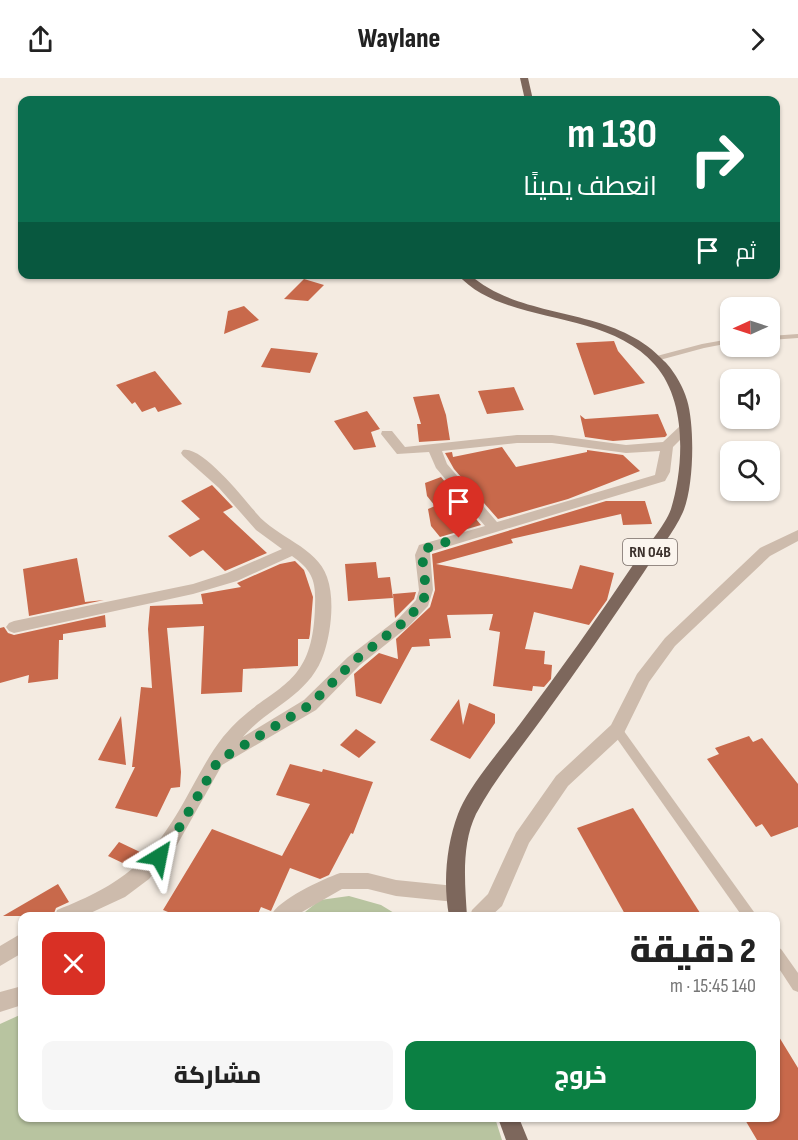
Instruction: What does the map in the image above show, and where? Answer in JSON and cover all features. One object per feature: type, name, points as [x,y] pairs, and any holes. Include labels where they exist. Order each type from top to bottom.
[{"type":"main road","points":[[525,78],[528,96]]},
{"type":"main road","name":"RN 04B","points":[[457,912],[455,894],[457,852],[467,814],[493,773],[595,634],[677,511],[685,471],[686,429],[681,398],[661,364],[634,340],[614,331],[512,302],[480,290],[468,279]]},
{"type":"main road","points":[[510,1122],[516,1140]]},
{"type":"street","points":[[387,434],[402,451],[517,439],[552,439],[627,449],[667,446],[686,429]]},
{"type":"street","points":[[218,761],[310,705],[354,661],[404,622],[423,602],[426,590],[422,555],[424,549],[660,478],[667,446]]},
{"type":"street","points":[[434,448],[441,465],[494,528]]},
{"type":"street","points":[[73,912],[126,887],[159,857],[181,825],[227,744],[243,727],[295,689],[314,664],[319,646],[322,619],[320,574],[308,560],[262,529],[220,479],[188,453]]},
{"type":"street","points":[[483,912],[495,900],[522,838],[562,781],[617,730],[643,678],[670,642],[765,552],[798,535]]},
{"type":"street","points":[[14,627],[193,589],[232,577],[292,550]]},
{"type":"street","points":[[286,912],[340,881],[368,881],[396,888],[455,894]]},
{"type":"street","points":[[0,957],[18,945]]},
{"type":"street","points":[[0,1002],[18,997]]},
{"type":"lane","points":[[780,337],[798,336]]},
{"type":"lane","points":[[656,359],[686,352],[710,342],[720,342]]},
{"type":"lane","points":[[617,730],[746,912]]},
{"type":"lane","points":[[780,959],[798,984]]},
{"type":"green space","points":[[349,896],[381,905],[392,912],[305,912],[320,900]]},
{"type":"green space","points":[[18,1016],[18,1122],[496,1122],[502,1140],[0,1140],[0,1024]]},
{"type":"building","points":[[304,279],[324,285],[308,301],[284,299]]},
{"type":"building","points":[[244,306],[259,320],[224,334],[228,311]]},
{"type":"building","points":[[614,341],[618,351],[645,383],[594,395],[576,343]]},
{"type":"building","points":[[271,348],[318,353],[310,373],[261,367]]},
{"type":"building","points":[[155,371],[182,404],[158,412],[155,407],[142,412],[135,402],[132,404],[116,385]]},
{"type":"building","points":[[514,387],[524,410],[487,414],[478,391]]},
{"type":"building","points":[[439,394],[446,415],[450,440],[419,442],[417,424],[421,424],[413,397]]},
{"type":"building","points":[[367,411],[380,429],[371,432],[376,447],[354,450],[334,421]]},
{"type":"building","points":[[658,414],[667,435],[665,437],[613,441],[585,437],[580,415],[585,419]]},
{"type":"building","points":[[502,447],[516,467],[587,452],[587,450],[623,455],[640,471],[568,499],[498,519],[454,469],[445,453],[452,452],[453,457]]},
{"type":"building","points":[[441,477],[481,525],[440,537],[431,526],[428,509],[435,506],[427,496],[425,483]]},
{"type":"building","points":[[212,485],[233,507],[223,512],[267,553],[225,571],[203,550],[190,557],[168,536],[200,519],[181,501]]},
{"type":"building","points":[[606,501],[645,501],[652,524],[623,525],[621,514],[511,539],[513,543],[436,564],[572,589],[580,565],[614,573],[607,600],[589,625],[534,612],[525,649],[545,651],[544,664],[552,665],[551,679],[544,687],[533,686],[532,691],[493,686],[500,632],[489,630],[493,614],[447,615],[451,638],[429,639],[430,646],[412,647],[381,704],[356,696],[354,674],[379,653],[398,659],[396,639],[430,607],[435,590],[432,554]]},
{"type":"building","points":[[77,558],[85,602],[104,600],[29,616],[23,569]]},
{"type":"building","points":[[295,561],[304,570],[313,597],[309,639],[298,639],[298,666],[243,669],[242,692],[201,694],[204,626],[167,628],[181,772],[180,787],[171,788],[157,817],[115,808],[135,767],[132,767],[141,687],[152,688],[148,629],[150,606],[203,604],[201,594],[241,587],[237,583],[280,564]]},
{"type":"building","points":[[376,562],[378,578],[390,577],[393,598],[348,601],[345,564]]},
{"type":"building","points":[[416,592],[414,599],[395,618],[393,594]]},
{"type":"building","points":[[105,615],[106,627],[63,634],[63,640],[59,640],[58,679],[28,683],[29,675],[0,683],[0,628],[4,627],[8,633],[14,635]]},
{"type":"building","points":[[459,699],[463,725],[469,703],[495,714],[495,723],[470,759],[430,740]]},
{"type":"building","points":[[121,716],[126,765],[98,760]]},
{"type":"building","points":[[356,729],[376,742],[359,758],[340,745]]},
{"type":"building","points":[[749,736],[753,742],[762,738],[798,784],[798,827],[771,837],[762,824],[756,827],[707,759],[719,754],[715,748]]},
{"type":"building","points":[[290,764],[322,772],[323,769],[373,782],[353,834],[351,833],[329,875],[320,879],[290,868],[271,911],[261,907],[259,912],[168,912],[163,910],[212,829],[282,856],[310,804],[276,795]]},
{"type":"building","points":[[633,808],[699,912],[624,912],[577,828]]},
{"type":"building","points":[[119,842],[140,852],[129,866],[108,856]]},
{"type":"building","points":[[58,884],[69,902],[56,908],[54,912],[18,912],[18,916],[3,916]]},
{"type":"building","points":[[780,1039],[798,1068],[798,1140],[757,1140],[746,1122],[780,1122]]},
{"type":"route","points":[[159,857],[181,825],[218,761],[310,705],[354,661],[404,622],[423,602],[426,590],[422,555],[424,549],[459,538]]}]
